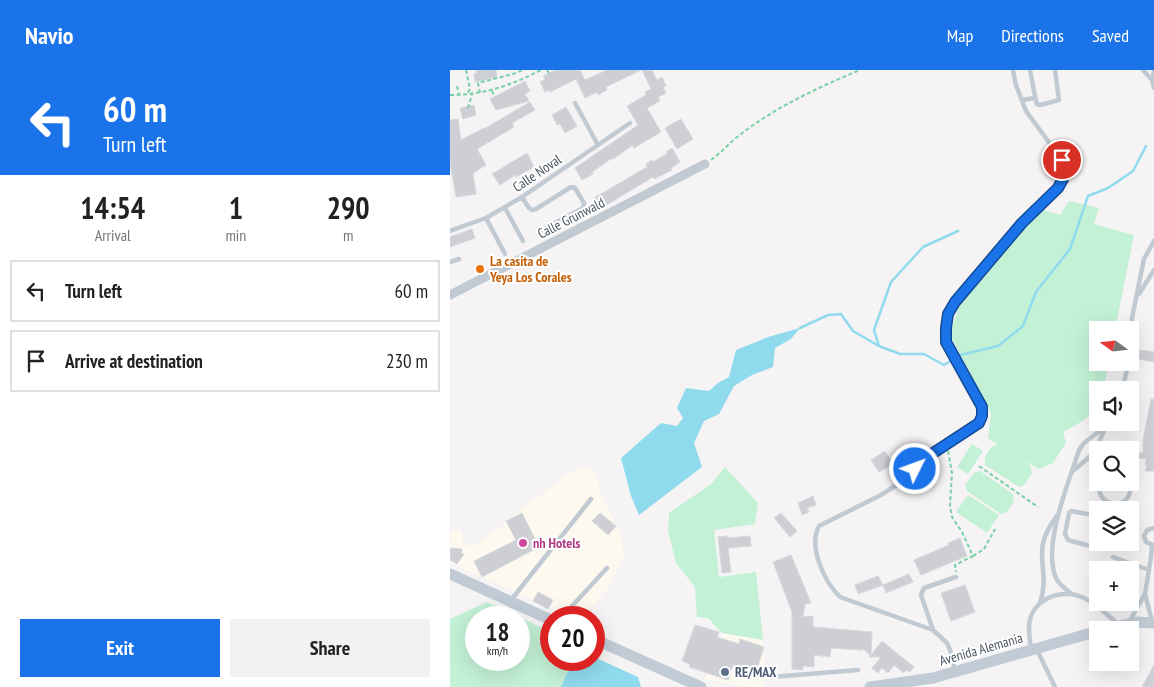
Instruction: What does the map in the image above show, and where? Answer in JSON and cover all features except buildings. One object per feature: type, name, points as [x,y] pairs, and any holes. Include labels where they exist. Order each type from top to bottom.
[{"type":"street","name":"Calle Grunwald","points":[[450,295],[706,164]]},
{"type":"street","points":[[450,574],[540,615]]},
{"type":"street","points":[[1139,623],[1153,623]]},
{"type":"street","name":"Avenida Alemania","points":[[870,687],[926,680],[1089,634]]},
{"type":"street","points":[[605,644],[701,687]]},
{"type":"lane","points":[[955,672],[947,643],[933,630],[840,597],[826,580],[816,552],[815,538],[819,526],[881,495],[906,479],[924,459],[979,423],[982,416],[982,407],[946,342],[948,314],[955,302],[1022,223],[1058,188],[1063,179],[1064,169],[1057,151],[1032,121],[1022,100],[1013,70]]},
{"type":"lane","points":[[1030,70],[1035,98],[1037,104],[1040,105],[1059,100],[1055,70]]},
{"type":"lane","points":[[1143,70],[1152,80],[1154,88]]},
{"type":"lane","points":[[1152,80],[1154,72]]},
{"type":"lane","points":[[1022,100],[1035,98]]},
{"type":"lane","points":[[575,103],[598,145]]},
{"type":"lane","name":"Calle Noval","points":[[450,231],[486,218],[505,208],[630,123]]},
{"type":"lane","points":[[522,197],[532,210],[571,187],[575,188],[584,203],[583,208],[542,230]]},
{"type":"lane","points":[[505,208],[523,241]]},
{"type":"lane","points":[[486,218],[505,254]]},
{"type":"lane","points":[[1132,321],[1144,259],[1154,241]]},
{"type":"lane","points":[[450,262],[459,259]]},
{"type":"lane","points":[[1138,297],[1154,270]]},
{"type":"lane","points":[[1098,431],[1084,442],[1072,472],[1058,515],[1052,555],[1055,577],[1059,584],[1072,594],[1094,604],[1119,621]]},
{"type":"lane","points":[[1072,472],[1089,458]]},
{"type":"lane","points":[[510,601],[591,499]]},
{"type":"lane","points":[[1089,514],[1069,512],[1065,534],[1068,540],[1089,546]]},
{"type":"lane","points":[[1055,687],[1034,649],[1029,626],[1032,616],[1040,604],[1044,586],[1041,557],[1044,537],[1058,515]]},
{"type":"lane","points":[[1125,621],[1145,594],[1153,545],[1146,542],[1144,536],[1147,530],[1154,528]]},
{"type":"lane","points":[[1041,557],[1052,555]]},
{"type":"lane","points":[[1113,557],[1149,570]]},
{"type":"lane","points":[[572,606],[607,568]]},
{"type":"lane","points":[[933,630],[921,595],[924,588],[956,577]]},
{"type":"lane","points":[[1040,604],[1052,596],[1072,594]]},
{"type":"lane","points":[[1145,594],[1153,623]]},
{"type":"lane","points":[[771,677],[858,670]]},
{"type":"path","points":[[466,70],[470,89],[474,94]]},
{"type":"path","points":[[480,93],[478,82],[523,70]]},
{"type":"path","points":[[450,95],[492,91],[541,70]]},
{"type":"path","points":[[706,164],[722,153],[739,135],[769,116],[826,84],[860,70]]},
{"type":"path","points":[[513,74],[520,85]]},
{"type":"path","points":[[457,86],[459,95]]},
{"type":"path","points":[[506,86],[508,90]]},
{"type":"path","points":[[467,94],[470,89]]},
{"type":"path","points":[[492,91],[494,95]]},
{"type":"path","points":[[468,108],[474,94]]},
{"type":"path","points":[[947,444],[952,473],[950,506],[952,517],[962,532],[973,556]]},
{"type":"path","points":[[979,466],[1038,508]]},
{"type":"path","points":[[956,577],[955,565],[984,549],[995,529]]},
{"type":"shaded area","points":[[587,466],[595,471],[603,499],[621,536],[624,557],[609,587],[593,606],[546,606],[450,563],[451,531],[461,530],[464,546],[477,543],[496,531],[518,511],[577,468]]},
{"type":"shaded area","points":[[722,633],[763,640],[765,687],[746,687],[705,679]]},
{"type":"green space","points":[[1069,201],[1099,208],[1094,224],[1134,235],[1117,321],[1089,321],[1089,371],[1107,371],[1105,381],[1089,381],[1089,416],[1063,432],[1066,443],[1053,463],[1039,469],[1023,460],[1030,465],[1032,473],[1025,484],[1019,487],[985,465],[985,457],[992,446],[998,445],[988,438],[991,413],[950,334],[959,307],[1040,209],[1060,215]]},
{"type":"green space","points":[[972,444],[983,451],[968,474],[957,467]]},
{"type":"green space","points":[[725,467],[758,503],[755,524],[714,530],[719,577],[756,572],[763,640],[722,633],[708,618],[697,617],[695,587],[676,563],[668,531],[669,513],[711,484]]},
{"type":"green space","points":[[980,471],[1013,494],[1014,501],[1007,512],[1001,514],[967,491],[965,485],[974,473]]},
{"type":"green space","points":[[968,495],[999,515],[987,533],[956,512]]},
{"type":"green space","points":[[487,602],[496,606],[478,606]]},
{"type":"green space","points":[[465,612],[465,671],[530,671],[530,622],[540,627],[540,671],[568,671],[561,687],[450,687],[450,619]]},
{"type":"water","points":[[800,328],[791,339],[775,348],[773,367],[752,375],[734,386],[719,414],[704,421],[694,443],[702,467],[639,515],[631,496],[621,458],[661,423],[677,426],[683,418],[677,408],[686,388],[709,391],[729,377],[736,350],[768,337]]},
{"type":"water","points":[[605,662],[638,677],[641,687],[561,687],[568,671],[605,671]]},
{"type":"waterway","points":[[800,328],[828,315],[841,314],[853,331],[879,346],[900,354],[924,354],[944,365],[960,355],[998,346],[1023,326],[1036,292],[1070,249],[1088,196],[1108,188],[1133,171],[1146,146]]},
{"type":"waterway","points":[[879,346],[874,330],[891,282],[923,247],[958,231]]},
{"type":"place","name":"La casita de Yeya Los Corales","points":[[480,269]]},
{"type":"place","name":"nh Hotels","points":[[523,543]]},
{"type":"place","name":"RE/MAX","points":[[725,672]]},
{"type":"route","points":[[915,469],[924,459],[939,448],[979,423],[982,416],[982,407],[946,342],[948,314],[955,302],[1022,223],[1058,188],[1063,179],[1064,169],[1062,160]]}]
